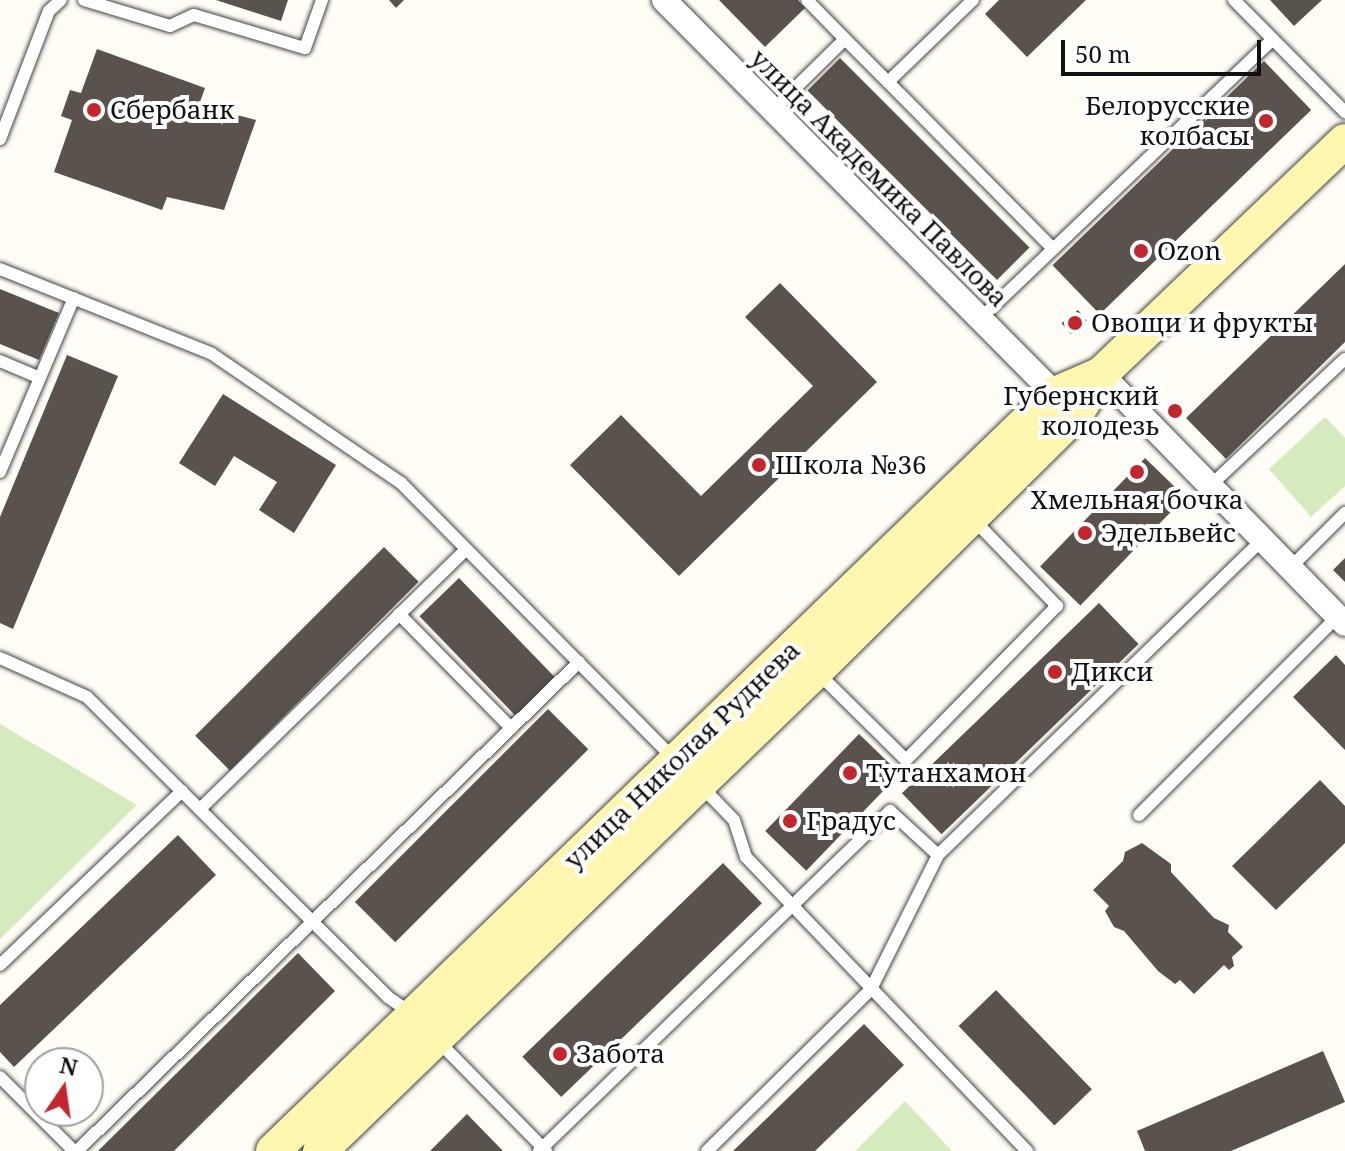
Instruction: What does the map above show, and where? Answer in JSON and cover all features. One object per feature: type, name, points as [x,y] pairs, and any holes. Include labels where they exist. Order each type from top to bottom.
[{"type":"street","name":"улица Академика Павлова","points":[[664,0],[1055,394]]},
{"type":"street","name":"улица Николая Руднева","points":[[688,773],[816,671],[1076,414],[1101,374],[1345,141]]},
{"type":"street","name":"улица Николая Руднева","points":[[273,1151],[425,1027],[688,773],[1055,394],[1101,374]]},
{"type":"street","points":[[1101,374],[1341,620]]},
{"type":"street","name":"улица Николая Руднева","points":[[320,1151],[425,1027]]},
{"type":"lane","points":[[0,139],[48,6],[61,0]]},
{"type":"lane","points":[[84,0],[170,26],[194,15],[305,48],[322,0]]},
{"type":"lane","points":[[807,0],[1053,249]]},
{"type":"lane","points":[[888,82],[973,0]]},
{"type":"lane","points":[[1234,0],[1345,112]]},
{"type":"lane","points":[[773,110],[845,39]]},
{"type":"lane","points":[[980,319],[1273,39]]},
{"type":"lane","points":[[0,269],[212,354],[401,483],[734,820],[746,857],[1027,1151]]},
{"type":"lane","points":[[0,472],[74,298]]},
{"type":"lane","points":[[1210,486],[1345,359]]},
{"type":"lane","points":[[0,361],[40,378]]},
{"type":"lane","points":[[1290,568],[1345,513]]},
{"type":"lane","points":[[816,671],[906,760],[1057,606],[972,517]]},
{"type":"lane","points":[[707,1151],[871,989],[938,855],[1262,540]]},
{"type":"lane","points":[[200,809],[466,549]]},
{"type":"lane","points":[[399,614],[511,728]]},
{"type":"lane","points":[[1139,815],[1341,620]]},
{"type":"lane","points":[[0,658],[87,697],[425,1027],[542,1150],[794,909],[890,811],[938,855]]},
{"type":"lane","points":[[0,1077],[76,1151],[579,662]]},
{"type":"lane","points":[[0,965],[182,791]]},
{"type":"lane","points":[[1007,1151],[1017,1141]]},
{"type":"green space","points":[[1325,417],[1345,438],[1345,486],[1311,517],[1269,469]]},
{"type":"green space","points":[[0,724],[137,805],[0,939]]},
{"type":"green space","points":[[905,1101],[952,1151],[855,1151]]},
{"type":"building","points":[[216,0],[288,0],[281,21]]},
{"type":"building","points":[[389,0],[404,0],[396,8]]},
{"type":"building","points":[[719,0],[798,0],[805,8],[765,47]]},
{"type":"building","points":[[999,0],[1086,0],[1027,57],[985,14]]},
{"type":"building","points":[[1270,0],[1322,0],[1294,26]]},
{"type":"building","points":[[97,49],[205,88],[199,105],[256,120],[224,210],[167,197],[162,210],[54,172],[72,120],[61,116],[70,90],[81,93]]},
{"type":"building","points":[[840,58],[1030,248],[997,280],[807,91]]},
{"type":"building","points":[[1264,61],[1311,110],[1100,314],[1053,265]]},
{"type":"building","points":[[1345,264],[1345,342],[1226,459],[1186,418]]},
{"type":"building","points":[[780,283],[877,382],[679,576],[570,465],[621,415],[701,496],[813,386],[745,317]]},
{"type":"building","points":[[0,289],[59,313],[39,360],[0,344]]},
{"type":"building","name":"Овощи и фрукты","points":[[1078,310],[1087,321],[1070,334],[1062,323]]},
{"type":"building","points":[[67,355],[118,376],[13,629],[0,623],[0,517]]},
{"type":"building","points":[[223,394],[336,465],[294,533],[259,510],[277,482],[234,456],[215,486],[179,463]]},
{"type":"building","points":[[1175,406],[1180,411],[1175,416],[1170,411]]},
{"type":"building","points":[[1145,458],[1185,497],[1080,606],[1040,567]]},
{"type":"building","points":[[384,547],[419,582],[230,770],[195,736]]},
{"type":"building","points":[[1345,558],[1345,582],[1333,570]]},
{"type":"building","points":[[459,578],[555,677],[515,715],[419,616]]},
{"type":"building","points":[[1099,603],[1139,644],[941,834],[902,793]]},
{"type":"building","points":[[1336,655],[1345,665],[1345,750],[1293,697]]},
{"type":"building","points":[[548,709],[588,749],[395,942],[355,902]]},
{"type":"building","points":[[859,734],[900,774],[806,871],[765,831]]},
{"type":"building","points":[[1320,780],[1345,806],[1345,843],[1276,910],[1232,866]]},
{"type":"building","points":[[178,835],[216,875],[35,1047],[24,1047],[24,1057],[14,1067],[0,1052],[0,1005]]},
{"type":"building","points":[[1142,843],[1171,864],[1171,872],[1214,918],[1229,925],[1228,932],[1243,947],[1232,957],[1234,966],[1229,970],[1224,965],[1194,994],[1180,980],[1175,984],[1158,971],[1124,931],[1114,927],[1105,911],[1109,906],[1093,890],[1123,861],[1125,852]]},
{"type":"building","points":[[723,863],[762,903],[561,1097],[522,1057]]},
{"type":"building","points":[[298,953],[335,991],[174,1151],[98,1151]]},
{"type":"building","points":[[996,990],[1092,1089],[1054,1125],[959,1026]]},
{"type":"building","points":[[864,1024],[904,1065],[815,1151],[733,1151]]},
{"type":"building","points":[[1323,1051],[1345,1102],[1231,1151],[1145,1151],[1137,1131]]},
{"type":"building","points":[[467,1114],[503,1151],[430,1151]]},
{"type":"place","name":"Сбербанк","points":[[94,110]]},
{"type":"place","name":"Белорусские колбасы","points":[[1266,121]]},
{"type":"place","name":"Ozon","points":[[1141,251]]},
{"type":"place","name":"Овощи и фрукты","points":[[1075,323]]},
{"type":"place","name":"Губернский колодезь","points":[[1175,411]]},
{"type":"place","name":"Школа №36","points":[[759,465]]},
{"type":"place","name":"Хмельная бочка","points":[[1137,472]]},
{"type":"place","name":"Эдельвейс","points":[[1085,533]]},
{"type":"place","name":"Дикси","points":[[1055,672]]},
{"type":"place","name":"Тутанхамон","points":[[850,773]]},
{"type":"place","name":"Градус","points":[[790,821]]},
{"type":"place","name":"Забота","points":[[560,1054]]}]
